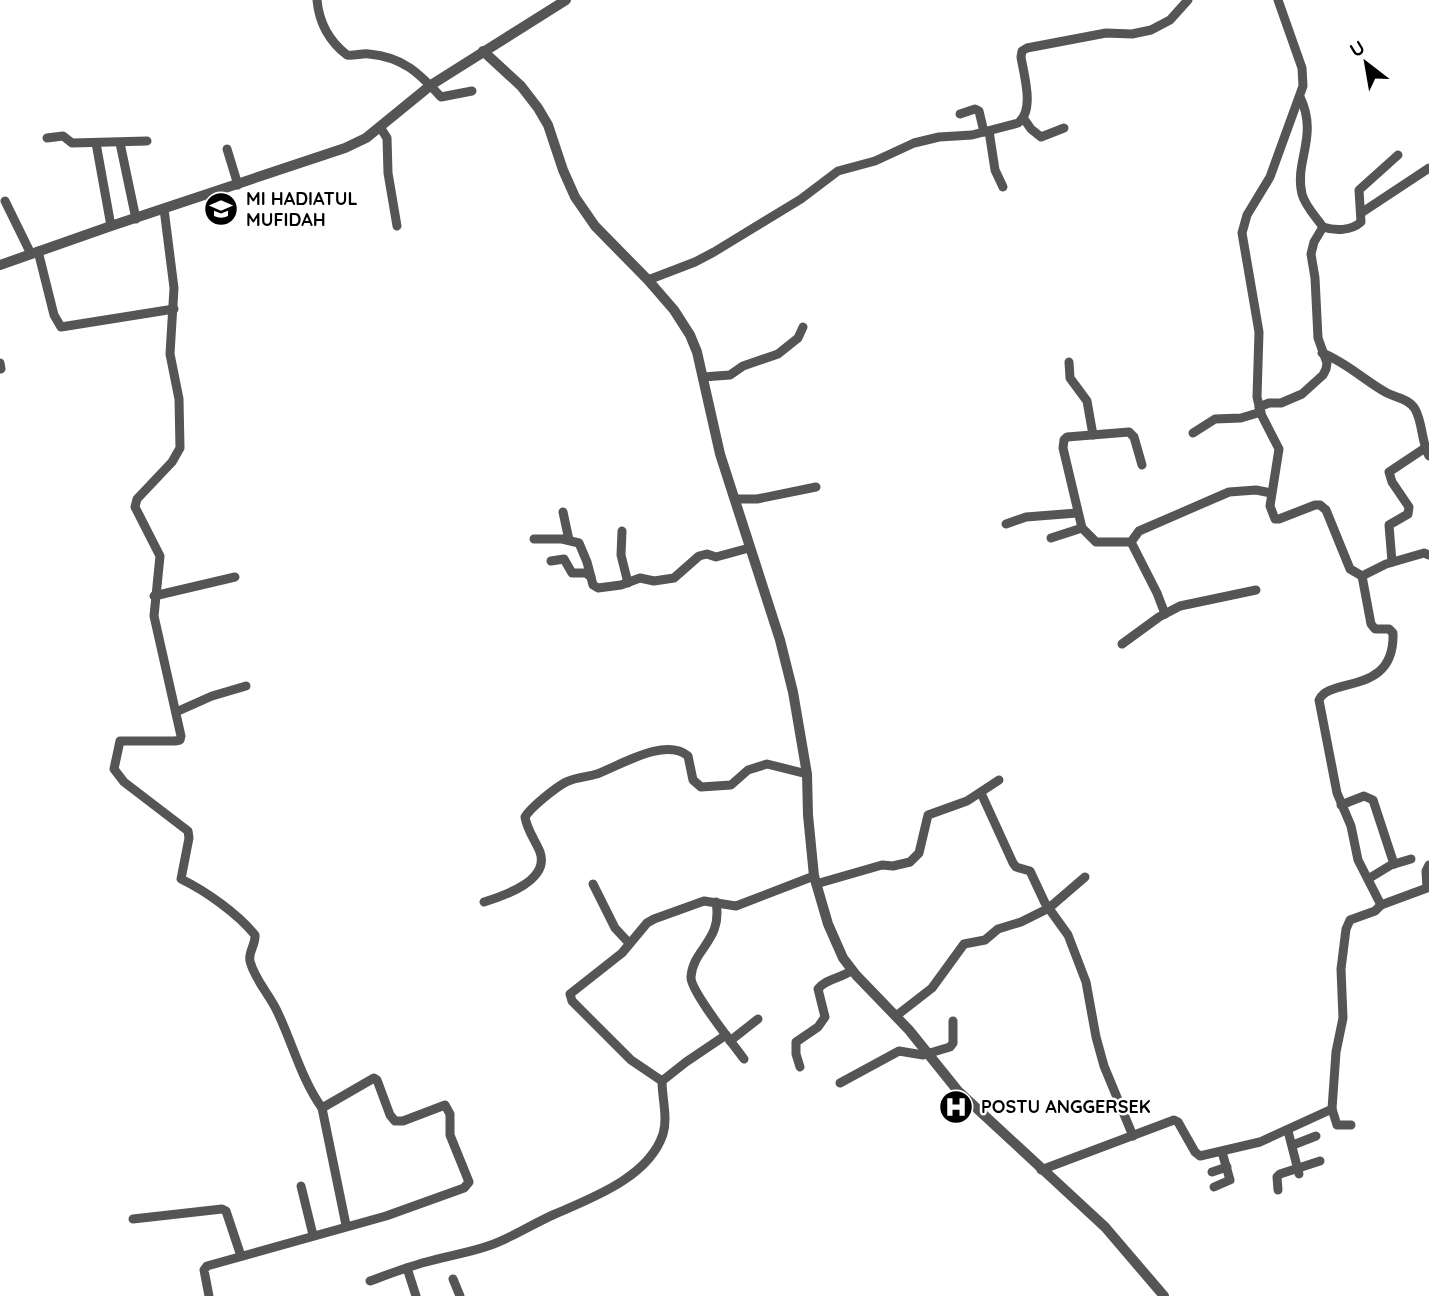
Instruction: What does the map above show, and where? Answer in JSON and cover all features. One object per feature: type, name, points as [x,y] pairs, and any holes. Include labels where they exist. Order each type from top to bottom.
[{"type":"street","points":[[317,0],[321,22],[327,34],[344,54],[370,54],[400,61],[444,98],[472,92]]},
{"type":"street","points":[[0,265],[345,148],[366,138],[431,85],[566,0]]},
{"type":"street","points":[[648,280],[714,252],[800,199],[838,171],[875,161],[914,143],[1018,123],[1024,119],[1027,108],[1022,51],[1027,48],[1106,33],[1144,32],[1170,20],[1188,0]]},
{"type":"street","points":[[1278,0],[1302,68],[1303,86],[1270,177],[1247,215],[1242,233],[1259,332],[1257,397],[1279,449],[1270,510],[1277,520],[1309,506],[1320,505],[1329,513],[1350,569],[1362,576],[1371,624],[1375,629],[1391,630],[1393,635],[1389,656],[1380,670],[1356,683],[1329,691],[1320,698],[1337,793],[1350,826],[1358,860],[1381,905]]},
{"type":"street","points":[[483,51],[521,86],[538,108],[548,125],[575,197],[595,226],[648,280],[674,310],[690,335],[703,377],[720,454],[780,640],[800,725],[807,774],[807,815],[815,880],[828,924],[844,958],[958,1091],[1105,1227],[1164,1296]]},
{"type":"street","points":[[1300,97],[1306,109],[1308,132],[1302,194],[1323,227],[1354,228],[1361,222],[1359,190],[1398,155]]},
{"type":"street","points":[[960,114],[975,109],[979,111],[995,170],[1003,187]]},
{"type":"street","points":[[1024,119],[1041,137],[1064,128]]},
{"type":"street","points":[[380,127],[387,138],[388,173],[397,226]]},
{"type":"street","points":[[47,138],[63,136],[72,144],[147,141]]},
{"type":"street","points":[[96,143],[111,226]]},
{"type":"street","points":[[120,143],[136,219]]},
{"type":"street","points":[[227,149],[238,185]]},
{"type":"street","points":[[1361,214],[1429,168]]},
{"type":"street","points":[[5,201],[34,253],[54,315],[61,327],[131,314],[174,310]]},
{"type":"street","points":[[164,209],[172,263],[174,310],[170,354],[179,407],[180,452],[135,505],[135,510],[160,556],[154,596],[156,630],[181,736],[180,740],[120,741],[114,769],[124,782],[188,831],[181,879],[193,884],[236,915],[255,935],[256,940],[249,955],[252,966],[278,1013],[295,1055],[322,1108],[346,1225]]},
{"type":"street","points":[[1193,433],[1215,419],[1241,418],[1269,403],[1282,403],[1306,391],[1326,369],[1327,363],[1322,354],[1317,327],[1311,254],[1314,242],[1323,227]]},
{"type":"street","points":[[703,377],[730,375],[743,366],[778,354],[798,338],[803,327]]},
{"type":"street","points":[[1322,354],[1338,359],[1377,387],[1410,404],[1416,411],[1427,452],[1390,471],[1392,482],[1405,498],[1409,511],[1388,525],[1392,562]]},
{"type":"street","points":[[1069,362],[1070,379],[1087,401],[1093,435]]},
{"type":"street","points":[[1131,542],[1099,543],[1082,528],[1063,443],[1067,437],[1129,432],[1134,437],[1142,465]]},
{"type":"street","points":[[735,499],[757,499],[816,488]]},
{"type":"street","points":[[1131,542],[1139,531],[1229,492],[1256,489],[1272,493]]},
{"type":"street","points":[[563,512],[569,540]]},
{"type":"street","points":[[1006,524],[1026,517],[1077,513]]},
{"type":"street","points":[[1051,537],[1082,528]]},
{"type":"street","points":[[622,531],[621,555],[628,583]]},
{"type":"street","points":[[534,539],[569,540],[579,544],[593,585],[597,588],[614,587],[640,578],[654,581],[674,578],[702,554],[716,556],[749,548]]},
{"type":"street","points":[[1131,542],[1165,614]]},
{"type":"street","points":[[1362,576],[1392,562],[1419,554],[1429,555]]},
{"type":"street","points":[[551,561],[564,559],[572,573],[586,573],[591,578]]},
{"type":"street","points":[[154,596],[235,577]]},
{"type":"street","points":[[1122,644],[1180,606],[1255,590]]},
{"type":"street","points":[[176,712],[219,693],[246,686]]},
{"type":"street","points":[[484,902],[530,881],[541,859],[526,826],[525,817],[566,783],[595,775],[646,753],[670,749],[677,749],[688,756],[692,764],[693,780],[701,787],[731,785],[748,770],[767,764],[807,774]]},
{"type":"street","points":[[662,1081],[631,1059],[570,994],[610,964],[647,923],[689,904],[704,901],[736,906],[815,880],[882,865],[893,866],[910,862],[919,853],[928,815],[967,801],[999,780]]},
{"type":"street","points":[[981,793],[1013,863],[1016,867],[1030,871],[1049,908],[1068,935],[1086,982],[1104,1066],[1133,1136]]},
{"type":"street","points":[[1341,805],[1364,796],[1373,800],[1394,864]]},
{"type":"street","points":[[1368,879],[1394,864],[1410,859]]},
{"type":"street","points":[[1351,1125],[1337,1125],[1332,1109],[1336,1052],[1343,1018],[1342,969],[1347,924],[1355,917],[1376,911],[1381,905],[1427,888],[1426,871],[1429,865]]},
{"type":"street","points":[[896,1016],[932,988],[964,944],[985,940],[998,929],[1021,922],[1049,908],[1086,877]]},
{"type":"street","points":[[593,884],[615,928],[629,943]]},
{"type":"street","points":[[716,902],[718,923],[691,976],[698,996],[744,1059]]},
{"type":"street","points":[[800,1067],[796,1042],[818,1027],[825,1017],[818,989],[828,981],[840,978],[852,970]]},
{"type":"street","points":[[662,1081],[686,1062],[758,1019]]},
{"type":"street","points":[[840,1083],[899,1051],[923,1055],[951,1045],[953,1021]]},
{"type":"street","points":[[209,1296],[205,1268],[346,1225],[386,1216],[464,1188],[470,1182],[450,1135],[450,1114],[446,1105],[403,1121],[395,1121],[374,1078],[322,1108]]},
{"type":"street","points":[[370,1281],[485,1247],[612,1190],[654,1151],[663,1134],[665,1124],[662,1081]]},
{"type":"street","points":[[1041,1170],[1177,1120],[1200,1156],[1252,1144],[1332,1109]]},
{"type":"street","points":[[1288,1130],[1299,1171]]},
{"type":"street","points":[[1293,1145],[1316,1136]]},
{"type":"street","points":[[1214,1187],[1230,1182],[1222,1152]]},
{"type":"street","points":[[1278,1189],[1277,1177],[1280,1174],[1299,1171],[1320,1161]]},
{"type":"street","points":[[1212,1172],[1227,1167]]},
{"type":"street","points":[[302,1186],[313,1235]]},
{"type":"street","points":[[133,1219],[222,1209],[226,1211],[241,1256]]},
{"type":"street","points":[[407,1268],[416,1296]]},
{"type":"street","points":[[453,1279],[460,1296]]},
{"type":"place","name":"MI HADIATUL MUFIDAH","points":[[221,209]]},
{"type":"place","name":"POSTU ANGGERSEK","points":[[956,1107]]}]
